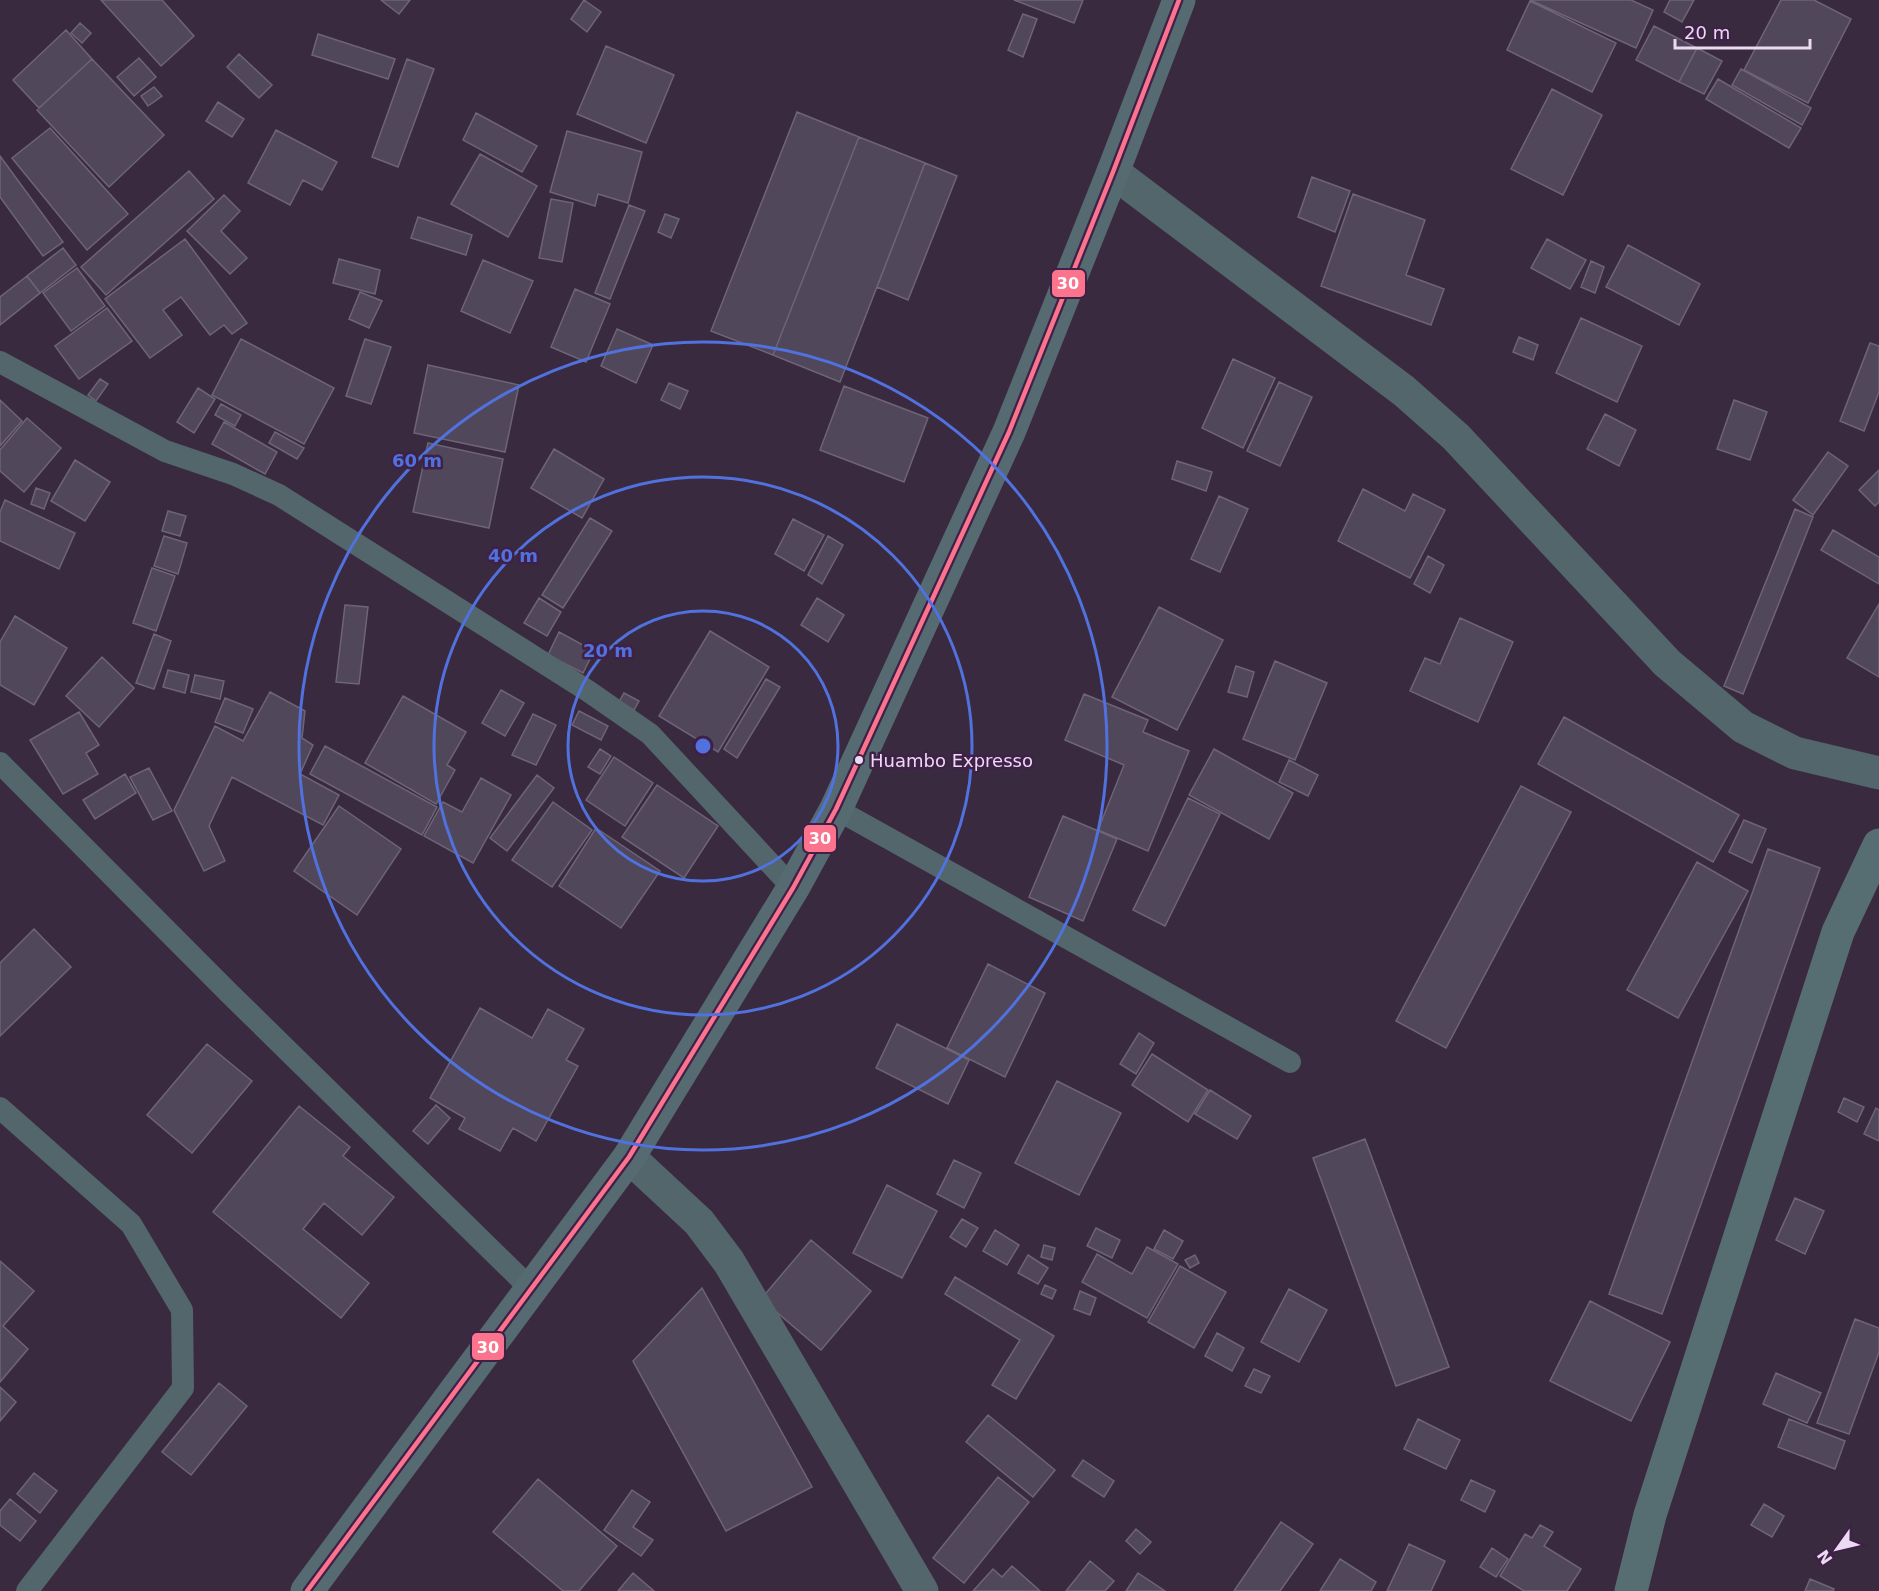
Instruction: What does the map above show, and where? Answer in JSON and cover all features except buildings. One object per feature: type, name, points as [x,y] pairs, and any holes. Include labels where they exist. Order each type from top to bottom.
[{"type":"main road","points":[[307,1591],[629,1157],[793,888],[836,809],[1010,432],[1179,0]]},
{"type":"street","points":[[1113,172],[1413,399],[1456,437],[1667,663],[1743,727],[1795,753],[1879,773]]},
{"type":"street","points":[[1631,1591],[1650,1515],[1838,932],[1879,845]]},
{"type":"street","points":[[629,1157],[699,1222],[729,1262],[922,1591]]},
{"type":"lane","points":[[0,362],[165,451],[233,474],[279,495],[588,691],[650,734],[793,888]]},
{"type":"lane","points":[[0,763],[229,993],[532,1290]]},
{"type":"lane","points":[[836,809],[1290,1062]]},
{"type":"lane","points":[[0,1108],[131,1224],[182,1310],[183,1388],[27,1591]]},
{"type":"transit line","name":"30","points":[[307,1591],[629,1157],[793,888],[836,809],[1009,432],[1179,0]]},
{"type":"place","name":"Huambo Expresso","points":[[859,760]]}]
